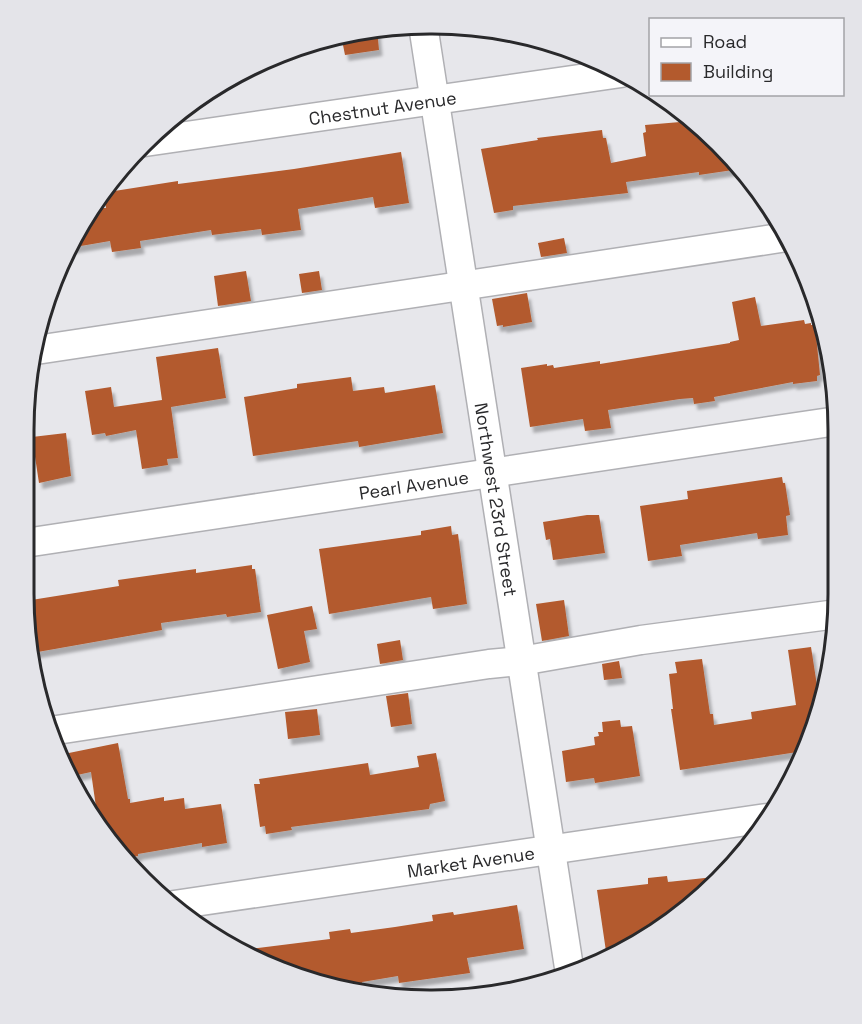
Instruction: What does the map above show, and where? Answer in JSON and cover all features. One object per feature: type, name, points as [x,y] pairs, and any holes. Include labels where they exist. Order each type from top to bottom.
[{"type":"street","name":"Northwest 23rd Street","points":[[424,34],[569,964]]},
{"type":"street","name":"Chestnut Avenue","points":[[163,139],[606,75]]},
{"type":"street","points":[[43,349],[777,238]]},
{"type":"street","name":"Pearl Avenue","points":[[34,542],[828,423]]},
{"type":"street","points":[[59,730],[489,664],[521,662],[641,640],[827,615]]},
{"type":"street","name":"Market Avenue","points":[[185,903],[756,820]]},
{"type":"building","points":[[378,38],[379,50],[345,55],[343,45]]},
{"type":"building","points":[[679,122],[729,171],[699,175],[699,172],[626,182],[628,193],[513,206],[513,210],[494,213],[481,149],[538,140],[537,138],[602,130],[611,163],[646,156],[643,133],[646,132],[645,125]]},
{"type":"building","points":[[401,152],[409,203],[375,208],[373,197],[298,209],[301,230],[262,235],[261,229],[212,235],[211,230],[140,241],[141,248],[112,252],[110,241],[81,246],[115,191],[178,181],[178,184]]},
{"type":"building","points":[[564,238],[567,253],[541,257],[538,243]]},
{"type":"building","points":[[246,271],[251,301],[218,306],[214,276]]},
{"type":"building","points":[[319,271],[322,290],[302,293],[299,274]]},
{"type":"building","points":[[527,293],[532,322],[497,326],[492,299]]},
{"type":"building","points":[[755,297],[761,326],[804,320],[805,324],[811,323],[816,338],[820,375],[817,376],[817,381],[793,384],[793,382],[714,397],[715,401],[694,404],[693,398],[608,410],[611,428],[585,431],[583,419],[530,427],[521,368],[547,364],[547,366],[553,365],[554,368],[600,361],[600,364],[730,343],[739,340],[732,302]]},
{"type":"building","points":[[218,348],[226,398],[171,407],[178,458],[167,459],[168,465],[142,469],[136,430],[106,436],[105,433],[92,435],[85,391],[111,387],[114,407],[162,400],[156,357]]},
{"type":"building","points":[[351,377],[353,391],[384,387],[385,393],[435,385],[443,433],[359,447],[358,441],[253,456],[244,397],[297,388],[297,384]]},
{"type":"building","points":[[66,433],[71,476],[39,483],[34,437]]},
{"type":"building","points":[[782,477],[790,515],[786,516],[788,535],[758,539],[757,533],[680,545],[682,556],[648,561],[640,506],[688,499],[687,491]]},
{"type":"building","points":[[599,515],[605,553],[553,560],[550,539],[546,540],[543,522]]},
{"type":"building","points":[[451,526],[452,535],[458,534],[467,604],[433,609],[431,597],[329,614],[319,549],[421,535],[421,531]]},
{"type":"building","points":[[252,565],[252,569],[255,569],[261,612],[227,617],[226,614],[161,623],[162,630],[39,652],[34,600],[119,586],[118,580],[196,569],[196,573]]},
{"type":"building","points":[[564,600],[569,636],[542,641],[536,604]]},
{"type":"building","points":[[312,606],[317,629],[304,631],[310,662],[278,669],[267,615]]},
{"type":"building","points":[[400,640],[403,660],[380,664],[377,644]]},
{"type":"building","points":[[811,647],[817,684],[794,753],[680,770],[671,709],[673,709],[669,674],[677,673],[675,662],[702,659],[710,714],[713,714],[714,725],[752,719],[751,712],[796,705],[788,650]]},
{"type":"building","points":[[619,661],[622,678],[604,680],[602,664]]},
{"type":"building","points":[[408,693],[412,724],[391,727],[386,696]]},
{"type":"building","points":[[317,709],[320,735],[288,739],[285,712]]},
{"type":"building","points":[[620,720],[621,727],[632,726],[640,776],[595,783],[594,778],[566,782],[562,751],[595,745],[594,737],[599,736],[598,732],[603,732],[602,722]]},
{"type":"building","points":[[118,743],[130,803],[164,797],[164,801],[184,798],[185,809],[221,804],[227,843],[202,847],[202,843],[135,856],[116,834],[96,804],[91,772],[79,775],[69,753]]},
{"type":"building","points":[[436,753],[445,801],[430,804],[429,809],[291,827],[292,830],[266,834],[265,826],[260,827],[254,784],[260,784],[259,779],[368,763],[370,775],[419,767],[417,756]]},
{"type":"building","points":[[667,876],[668,882],[706,878],[651,923],[606,949],[597,890],[648,884],[648,878]]},
{"type":"building","points":[[517,905],[524,949],[467,958],[470,973],[399,983],[398,976],[362,983],[328,976],[255,948],[330,939],[329,932],[350,929],[351,933],[433,921],[432,915],[453,912],[454,915]]}]
